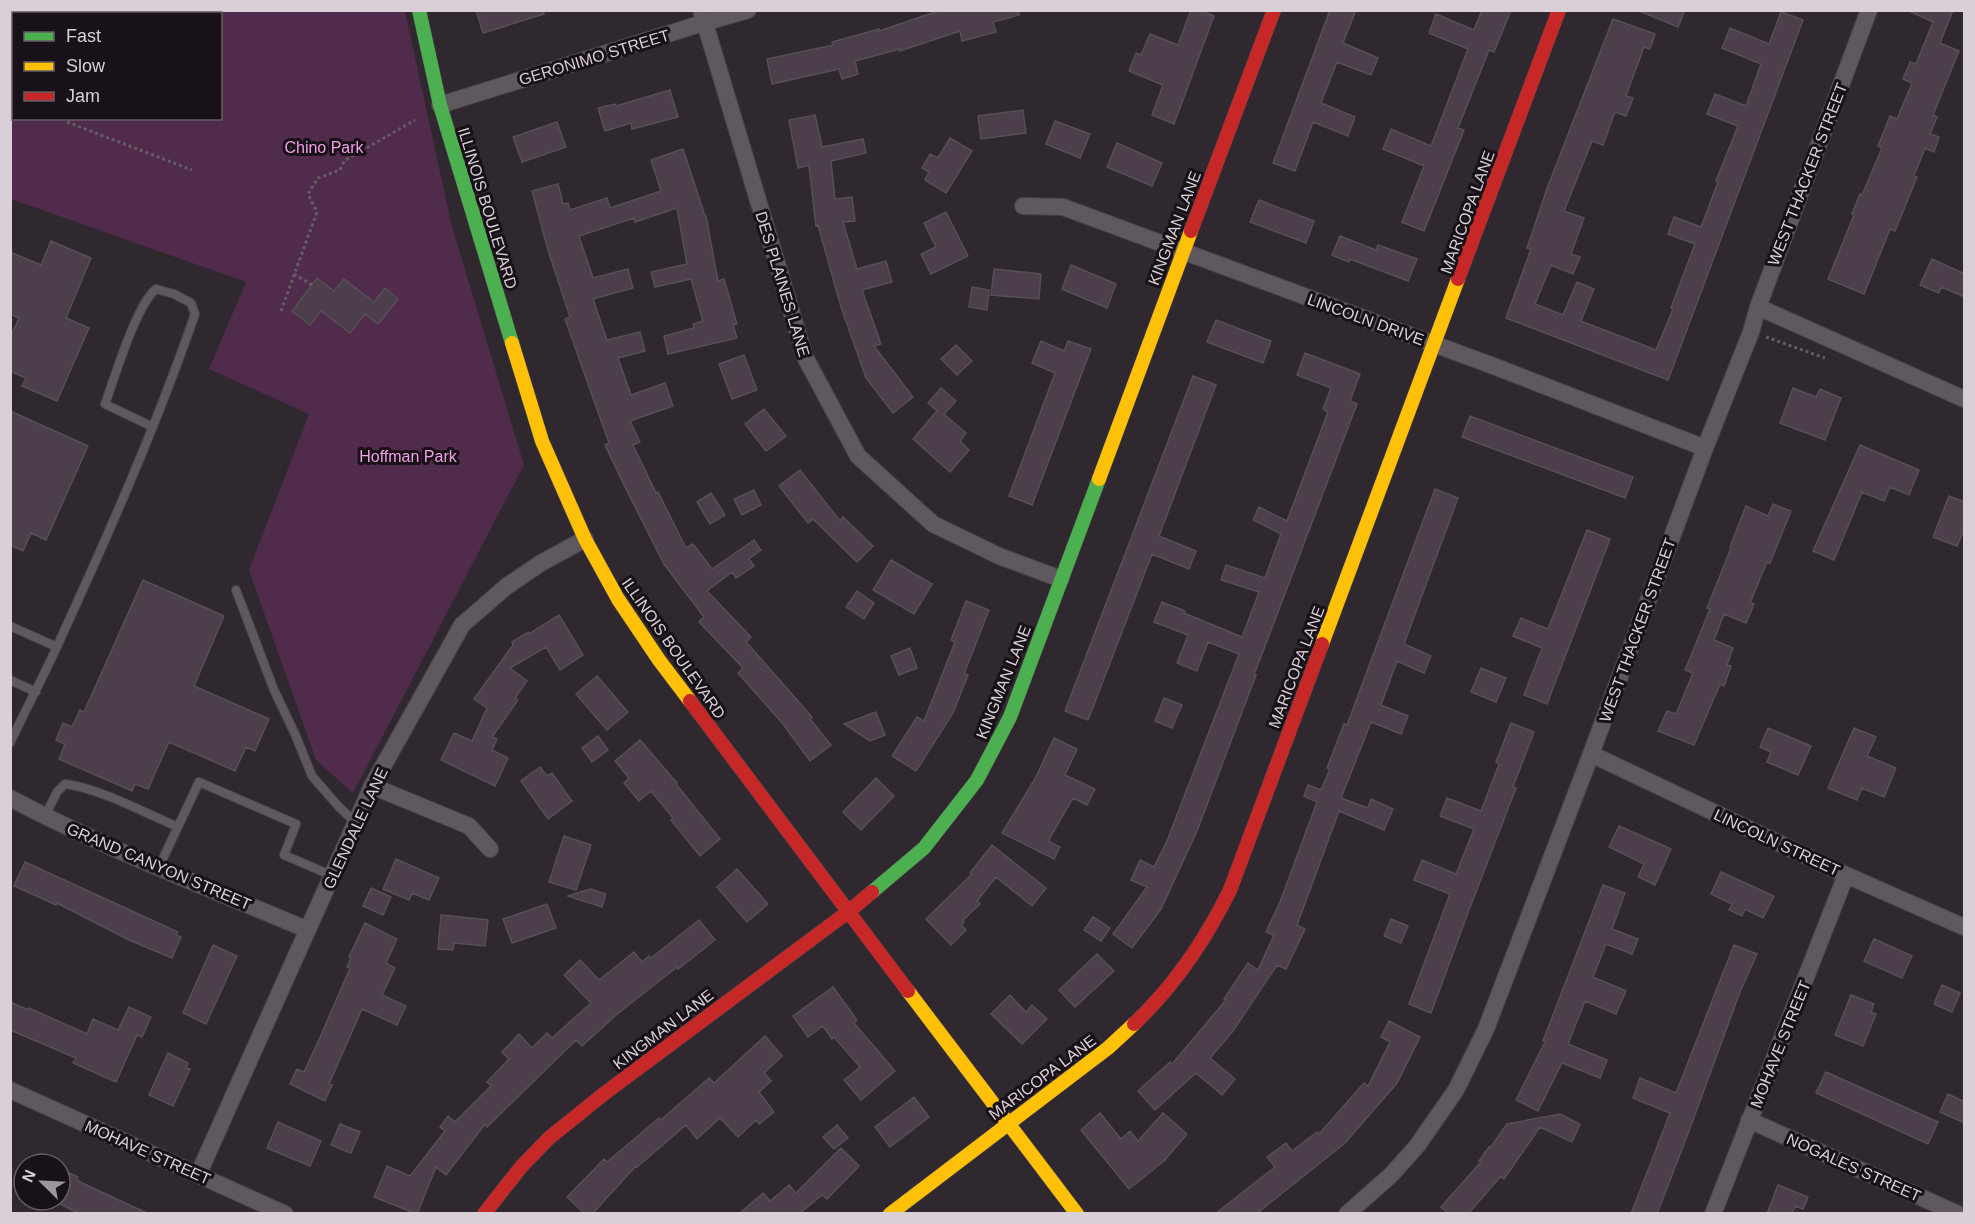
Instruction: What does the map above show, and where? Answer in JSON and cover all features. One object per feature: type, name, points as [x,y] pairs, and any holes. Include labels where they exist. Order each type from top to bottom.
[{"type":"street","name":"ILLINOIS BOULEVARD","points":[[418,10],[440,105],[542,441],[585,539],[618,599],[659,660],[1077,1214]]},
{"type":"street","name":"GERONIMO STREET","points":[[440,105],[702,17],[748,10]]},
{"type":"street","name":"KINGMAN LANE","points":[[484,1214],[521,1167],[549,1138],[605,1093],[848,912],[924,848],[976,780],[1010,717],[1274,10]]},
{"type":"street","name":"MARICOPA LANE","points":[[890,1214],[1130,1029],[1186,967],[1215,922],[1230,890],[1559,10]]},
{"type":"street","name":"WEST THACKER STREET","points":[[1347,1214],[1391,1175],[1418,1146],[1439,1117],[1465,1073],[1486,1029],[1751,332],[1758,307],[1869,10]]},
{"type":"street","name":"DES PLAINES LANE","points":[[702,17],[805,357],[858,456],[933,524],[988,551],[1061,579]]},
{"type":"street","name":"LINCOLN DRIVE","points":[[1023,206],[1064,207],[1705,448]]},
{"type":"street","points":[[1758,307],[1965,399]]},
{"type":"street","name":"GLENDALE LANE","points":[[198,1175],[372,786],[462,625],[507,586],[541,562],[585,539]]},
{"type":"street","name":"LINCOLN STREET","points":[[1591,754],[1846,875],[1965,927]]},
{"type":"street","points":[[372,786],[469,826],[490,849]]},
{"type":"street","name":"GRAND CANYON STREET","points":[[10,798],[159,867],[308,930]]},
{"type":"street","name":"MOHAVE STREET","points":[[1713,1214],[1846,875]]},
{"type":"street","name":"MOHAVE STREET","points":[[10,1090],[285,1214]]},
{"type":"street","name":"NOGALES STREET","points":[[1749,1120],[1958,1214]]},
{"type":"lane","points":[[12,737],[57,647],[153,427],[195,314],[191,303],[174,294],[156,289],[150,294],[132,330],[105,404],[153,427]]},
{"type":"lane","points":[[236,590],[274,690],[312,776],[355,822]]},
{"type":"lane","points":[[10,626],[57,647]]},
{"type":"lane","points":[[10,680],[36,692]]},
{"type":"lane","points":[[159,867],[199,782],[296,824],[284,855],[333,876]]},
{"type":"lane","points":[[45,816],[57,792],[65,784],[77,785],[99,793],[178,827]]},
{"type":"path","points":[[281,311],[316,212],[308,194],[318,178],[340,170],[345,161],[415,120]]},
{"type":"path","points":[[67,122],[192,170]]},
{"type":"path","points":[[294,274],[312,285]]},
{"type":"green space","points":[[11,11],[405,11],[451,223],[524,465],[353,793],[316,760],[249,570],[309,414],[209,369],[246,282],[11,199]]},
{"type":"building","points":[[476,10],[543,10],[544,14],[483,33]]},
{"type":"building","points":[[941,10],[1019,10],[1019,15],[993,22],[996,32],[962,41],[960,31],[900,51],[900,49],[855,61],[858,74],[842,79],[839,69],[772,84],[767,59],[833,45],[832,42],[879,29],[879,31]]},
{"type":"building","points":[[1191,10],[1199,10],[1214,16],[1174,124],[1152,115],[1163,85],[1129,71],[1136,53],[1141,55],[1150,34],[1178,45]]},
{"type":"building","points":[[1330,10],[1356,10],[1343,43],[1378,58],[1371,75],[1337,62],[1321,103],[1355,117],[1348,136],[1313,122],[1295,171],[1273,163]]},
{"type":"building","points":[[1482,10],[1511,10],[1494,52],[1489,50],[1458,128],[1464,130],[1424,231],[1402,222],[1424,166],[1383,149],[1391,129],[1431,146],[1468,49],[1429,33],[1436,14],[1474,30]]},
{"type":"building","points":[[1637,10],[1685,10],[1678,27]]},
{"type":"building","points":[[1907,10],[1953,10],[1940,43],[1959,51],[1933,115],[1937,117],[1930,134],[1939,137],[1934,152],[1925,148],[1914,176],[1917,177],[1895,231],[1890,229],[1864,294],[1828,279],[1860,194],[1862,195],[1882,148],[1878,146],[1890,116],[1897,119],[1912,83],[1903,79],[1910,62],[1916,64],[1933,22]]},
{"type":"building","points":[[1781,12],[1803,20],[1668,380],[1506,318],[1531,249],[1527,248],[1548,186],[1613,19],[1655,34],[1650,49],[1644,47],[1626,96],[1633,98],[1626,116],[1615,112],[1603,145],[1592,141],[1564,211],[1584,218],[1571,254],[1580,257],[1573,274],[1551,265],[1535,304],[1563,315],[1577,282],[1594,289],[1581,321],[1656,350],[1695,244],[1668,234],[1674,217],[1701,227],[1738,126],[1707,114],[1715,94],[1746,106],[1761,64],[1722,48],[1730,28],[1769,44]]},
{"type":"building","points":[[670,90],[678,117],[632,129],[631,123],[605,131],[598,108],[615,104],[616,106]]},
{"type":"building","points":[[1023,110],[1026,133],[981,139],[978,116]]},
{"type":"building","points":[[815,115],[822,147],[863,139],[866,153],[831,161],[835,199],[852,197],[855,221],[843,222],[857,269],[886,261],[892,282],[862,290],[881,344],[874,346],[913,397],[893,413],[866,378],[841,307],[818,225],[816,226],[809,165],[798,168],[789,120]]},
{"type":"building","points":[[1055,121],[1090,134],[1080,158],[1046,144]]},
{"type":"building","points":[[557,122],[566,147],[522,162],[513,137]]},
{"type":"building","points":[[950,138],[972,151],[946,193],[925,180],[929,172],[922,168],[930,154],[938,158]]},
{"type":"building","points":[[1117,143],[1162,163],[1152,186],[1107,167]]},
{"type":"building","points":[[683,149],[706,216],[718,281],[724,279],[737,324],[733,325],[737,338],[668,354],[664,336],[694,328],[693,324],[703,321],[691,279],[655,287],[651,272],[687,264],[677,208],[635,222],[634,218],[579,236],[593,278],[628,269],[633,288],[593,299],[607,340],[640,332],[645,351],[618,358],[631,395],[665,383],[673,406],[630,421],[640,442],[633,445],[686,548],[693,544],[712,569],[754,540],[761,550],[749,559],[754,566],[736,578],[732,572],[707,591],[751,637],[746,642],[812,717],[810,719],[831,745],[810,761],[783,724],[738,673],[743,668],[699,622],[704,617],[664,564],[625,487],[605,445],[609,443],[565,319],[570,317],[532,191],[558,184],[563,204],[568,203],[570,210],[607,198],[610,208],[661,191],[651,160]]},
{"type":"building","points":[[1259,200],[1314,221],[1306,243],[1250,222]]},
{"type":"building","points":[[946,212],[968,256],[931,274],[921,254],[936,247],[924,223]]},
{"type":"building","points":[[1340,236],[1376,250],[1378,245],[1417,259],[1408,281],[1350,259],[1349,262],[1332,255]]},
{"type":"building","points":[[51,241],[91,258],[66,318],[89,328],[57,401],[22,386],[26,378],[10,371],[10,338],[19,318],[10,314],[10,252],[41,265]]},
{"type":"building","points":[[1932,259],[1965,274],[1965,297],[1941,287],[1939,293],[1920,285]]},
{"type":"building","points":[[1071,265],[1116,284],[1107,308],[1062,289]]},
{"type":"building","points":[[994,269],[1041,274],[1039,299],[991,295]]},
{"type":"building","points":[[317,278],[334,291],[344,279],[374,302],[385,288],[398,299],[378,324],[365,314],[350,333],[321,311],[310,325],[292,311]]},
{"type":"building","points":[[972,287],[989,290],[987,310],[969,307]]},
{"type":"building","points":[[1216,320],[1271,341],[1263,363],[1207,342]]},
{"type":"building","points":[[1041,341],[1064,351],[1068,341],[1091,349],[1032,505],[1009,496],[1055,373],[1032,363]]},
{"type":"building","points":[[956,345],[972,361],[957,375],[941,359]]},
{"type":"building","points":[[1305,353],[1360,374],[1350,401],[1357,404],[1197,831],[1161,909],[1132,948],[1113,934],[1147,887],[1131,880],[1140,860],[1154,867],[1167,841],[1239,654],[1208,642],[1197,671],[1177,663],[1188,635],[1154,622],[1162,602],[1242,637],[1259,592],[1221,580],[1226,565],[1265,578],[1281,534],[1253,520],[1259,507],[1287,521],[1328,412],[1323,409],[1331,388],[1297,375]]},
{"type":"building","points":[[744,355],[757,390],[732,399],[719,364]]},
{"type":"building","points":[[1193,376],[1216,385],[1159,536],[1196,551],[1189,569],[1152,554],[1088,720],[1065,711]]},
{"type":"building","points":[[941,388],[956,401],[944,414],[966,433],[960,441],[969,450],[950,472],[913,439],[937,411],[928,403]]},
{"type":"building","points":[[1793,388],[1816,397],[1820,389],[1841,398],[1825,440],[1780,423]]},
{"type":"building","points":[[764,409],[786,436],[766,451],[745,424]]},
{"type":"building","points":[[10,411],[88,446],[46,540],[31,533],[23,551],[10,545]]},
{"type":"building","points":[[1470,416],[1633,477],[1625,498],[1462,437]]},
{"type":"building","points":[[1860,445],[1919,470],[1909,495],[1890,487],[1884,501],[1862,492],[1834,560],[1813,551]]},
{"type":"building","points":[[800,470],[840,521],[843,517],[873,546],[857,562],[813,519],[808,523],[779,486]]},
{"type":"building","points":[[1435,489],[1458,498],[1404,644],[1431,656],[1424,673],[1397,661],[1381,705],[1408,716],[1401,734],[1371,722],[1341,798],[1368,808],[1371,799],[1393,809],[1384,830],[1339,811],[1297,925],[1305,929],[1286,969],[1277,965],[1233,1031],[1210,1058],[1235,1079],[1222,1095],[1196,1073],[1155,1110],[1138,1091],[1170,1062],[1172,1064],[1226,1000],[1224,999],[1248,963],[1258,970],[1274,935],[1266,932],[1280,902],[1317,802],[1304,796],[1308,785],[1321,790],[1330,769],[1327,768],[1344,724],[1347,725]]},
{"type":"building","points":[[754,490],[761,505],[742,515],[734,499]]},
{"type":"building","points":[[711,493],[725,515],[710,524],[697,502]]},
{"type":"building","points":[[1949,496],[1965,502],[1965,527],[1957,546],[1933,537]]},
{"type":"building","points":[[1773,504],[1791,511],[1770,563],[1767,562],[1750,603],[1754,604],[1746,623],[1724,614],[1714,640],[1733,648],[1727,665],[1731,666],[1724,686],[1720,684],[1694,745],[1658,731],[1667,711],[1676,714],[1693,673],[1685,670],[1710,609],[1707,608],[1746,506],[1768,516]]},
{"type":"building","points":[[1587,530],[1610,539],[1547,704],[1524,695],[1542,648],[1513,636],[1521,618],[1548,629]]},
{"type":"building","points":[[891,560],[932,584],[914,614],[873,590]]},
{"type":"building","points":[[143,580],[224,616],[194,686],[269,719],[255,751],[246,747],[235,771],[169,742],[148,789],[135,784],[132,791],[59,759],[65,744],[56,740],[63,723],[72,727],[80,710],[84,712]]},
{"type":"building","points":[[857,591],[874,603],[864,619],[846,607]]},
{"type":"building","points":[[966,601],[989,610],[964,674],[968,675],[953,713],[916,771],[892,756],[917,717],[924,721],[955,642],[951,640]]},
{"type":"building","points":[[559,615],[583,655],[560,670],[546,647],[510,668],[527,681],[515,698],[518,700],[492,737],[497,739],[492,750],[508,758],[495,786],[441,760],[454,733],[472,741],[487,708],[474,699],[513,645],[512,642]]},
{"type":"building","points":[[910,648],[917,668],[899,675],[891,656]]},
{"type":"building","points":[[1481,668],[1506,678],[1496,702],[1471,692]]},
{"type":"building","points":[[597,676],[628,712],[607,730],[576,694]]},
{"type":"building","points":[[1164,698],[1182,705],[1172,728],[1155,721]]},
{"type":"building","points":[[876,712],[885,735],[870,741],[844,724]]},
{"type":"building","points":[[1511,723],[1534,732],[1513,787],[1516,788],[1431,1013],[1409,1004],[1450,894],[1414,880],[1422,860],[1456,874],[1474,829],[1440,816],[1447,798],[1481,811],[1499,764],[1496,762]]},
{"type":"building","points":[[1768,728],[1811,746],[1798,775],[1767,762],[1771,752],[1760,747]]},
{"type":"building","points":[[1854,728],[1876,737],[1867,756],[1896,768],[1884,797],[1862,788],[1857,800],[1828,788]]},
{"type":"building","points":[[598,736],[608,750],[592,762],[582,748]]},
{"type":"building","points":[[1054,738],[1077,749],[1065,775],[1095,789],[1087,805],[1073,798],[1048,841],[1060,847],[1054,859],[1002,833],[1036,777]]},
{"type":"building","points":[[640,740],[720,839],[700,856],[651,791],[639,801],[624,783],[629,778],[615,761]]},
{"type":"building","points":[[540,767],[547,776],[552,773],[572,801],[548,819],[521,781]]},
{"type":"building","points":[[876,778],[894,796],[861,830],[843,812]]},
{"type":"building","points":[[1619,826],[1671,849],[1655,885],[1638,877],[1644,864],[1609,847]]},
{"type":"building","points":[[564,836],[591,845],[576,890],[549,882]]},
{"type":"building","points":[[992,845],[1046,888],[1032,906],[996,877],[977,901],[980,904],[963,920],[961,925],[966,930],[951,945],[926,919],[972,874],[970,873]]},
{"type":"building","points":[[396,859],[439,878],[429,900],[412,893],[409,900],[383,889]]},
{"type":"building","points":[[25,862],[178,932],[176,935],[181,937],[172,958],[129,940],[57,903],[56,905],[14,886]]},
{"type":"building","points":[[737,869],[768,904],[747,922],[717,887]]},
{"type":"building","points":[[1721,872],[1774,896],[1763,918],[1745,909],[1742,916],[1729,910],[1732,904],[1711,894]]},
{"type":"building","points":[[1603,885],[1625,893],[1612,929],[1638,939],[1632,954],[1606,944],[1593,977],[1626,991],[1616,1014],[1585,1001],[1568,1044],[1607,1060],[1600,1078],[1562,1063],[1538,1111],[1516,1100],[1545,1042],[1543,1041]]},
{"type":"building","points":[[371,888],[391,897],[383,915],[363,906]]},
{"type":"building","points":[[590,889],[606,894],[602,907],[568,896]]},
{"type":"building","points":[[547,904],[556,928],[512,943],[503,919]]},
{"type":"building","points":[[441,915],[488,920],[485,946],[454,943],[453,950],[438,949]]},
{"type":"building","points":[[1093,917],[1110,928],[1101,941],[1084,930]]},
{"type":"building","points":[[1391,919],[1408,926],[1401,943],[1384,936]]},
{"type":"building","points":[[699,920],[715,940],[616,1015],[582,1046],[576,1040],[487,1127],[485,1124],[446,1175],[436,1167],[417,1214],[374,1197],[387,1166],[410,1176],[445,1131],[440,1127],[448,1116],[455,1122],[491,1086],[487,1082],[509,1059],[502,1052],[519,1034],[532,1048],[547,1033],[552,1038],[591,1003],[564,975],[580,960],[599,980],[634,952],[642,962],[649,956],[651,958]]},
{"type":"building","points":[[365,923],[397,939],[386,963],[395,968],[382,995],[406,1006],[397,1025],[362,1009],[329,1084],[332,1085],[325,1101],[290,1084],[297,1069],[304,1072],[350,968],[347,967],[351,958],[349,957]]},
{"type":"building","points":[[1874,939],[1912,956],[1902,978],[1864,961]]},
{"type":"building","points":[[213,945],[237,956],[206,1024],[183,1013]]},
{"type":"building","points":[[1734,945],[1757,954],[1740,992],[1657,1214],[1631,1214],[1670,1113],[1633,1098],[1640,1078],[1676,1093]]},
{"type":"building","points":[[1097,954],[1114,971],[1075,1007],[1059,990]]},
{"type":"building","points":[[1942,985],[1960,993],[1952,1012],[1934,1004]]},
{"type":"building","points":[[833,987],[857,1020],[854,1023],[895,1071],[861,1100],[844,1080],[860,1067],[834,1037],[832,1039],[823,1026],[808,1037],[793,1016]]},
{"type":"building","points":[[1010,995],[1026,1012],[1032,1005],[1047,1019],[1022,1044],[991,1014]]},
{"type":"building","points":[[1851,995],[1874,1004],[1871,1012],[1876,1014],[1863,1046],[1835,1035]]},
{"type":"building","points":[[10,1002],[87,1034],[93,1019],[118,1030],[129,1007],[151,1017],[142,1037],[137,1035],[116,1082],[73,1063],[76,1058],[10,1030]]},
{"type":"building","points":[[1389,1021],[1420,1037],[1397,1083],[1345,1143],[1256,1214],[1215,1214],[1275,1167],[1267,1157],[1286,1143],[1292,1151],[1317,1132],[1319,1134],[1364,1083],[1368,1086],[1390,1042],[1381,1037]]},
{"type":"building","points":[[765,1036],[782,1056],[764,1073],[771,1081],[759,1092],[774,1112],[759,1124],[756,1120],[738,1137],[720,1118],[697,1139],[686,1125],[636,1166],[592,1214],[585,1214],[567,1197],[604,1159],[607,1162],[659,1118],[661,1120],[709,1078],[714,1083]]},
{"type":"building","points":[[168,1053],[188,1063],[186,1068],[190,1069],[173,1106],[149,1095]]},
{"type":"building","points":[[1826,1072],[1938,1122],[1928,1144],[1816,1093]]},
{"type":"building","points":[[1948,1094],[1965,1102],[1965,1123],[1940,1112]]},
{"type":"building","points":[[914,1097],[929,1117],[890,1147],[875,1127]]},
{"type":"building","points":[[1100,1113],[1121,1139],[1130,1131],[1138,1141],[1163,1113],[1187,1134],[1164,1161],[1129,1189],[1081,1130]]},
{"type":"building","points":[[1560,1114],[1580,1124],[1572,1142],[1540,1127],[1504,1179],[1501,1176],[1468,1214],[1449,1214],[1441,1207],[1481,1162],[1479,1161],[1507,1124]]},
{"type":"building","points":[[278,1122],[321,1141],[310,1166],[267,1148]]},
{"type":"building","points":[[340,1124],[360,1132],[351,1153],[331,1145]]},
{"type":"building","points":[[837,1125],[848,1138],[834,1149],[823,1137]]},
{"type":"building","points":[[841,1148],[859,1166],[827,1199],[822,1195],[799,1214],[739,1214],[763,1193],[770,1201],[789,1185],[796,1193]]},
{"type":"building","points":[[72,1174],[78,1177],[77,1180],[82,1183],[149,1214],[80,1214],[72,1210]]},
{"type":"building","points":[[1778,1185],[1808,1197],[1803,1209],[1795,1206],[1792,1214],[1767,1214]]},
{"type":"traffic: fast","points":[[419,10],[440,105],[512,343]]},
{"type":"traffic: fast","points":[[872,892],[924,848],[977,780],[1010,717],[1099,479]]},
{"type":"traffic: slow","points":[[1099,479],[1191,231]]},
{"type":"traffic: slow","points":[[1322,644],[1458,279]]},
{"type":"traffic: slow","points":[[512,343],[542,441],[585,539],[618,599],[690,701]]},
{"type":"traffic: slow","points":[[908,991],[1077,1214]]},
{"type":"traffic: slow","points":[[890,1214],[1108,1048],[1134,1024]]},
{"type":"traffic: jam","points":[[1191,231],[1274,10]]},
{"type":"traffic: jam","points":[[1458,279],[1559,10]]},
{"type":"traffic: jam","points":[[1134,1024],[1176,978],[1210,927],[1230,890],[1322,644]]},
{"type":"traffic: jam","points":[[690,701],[908,991]]},
{"type":"traffic: jam","points":[[484,1214],[521,1167],[549,1138],[605,1093],[872,892]]},
{"type":"park label","name":"Chino Park","points":[[324,147]]},
{"type":"park label","name":"Hoffman Park","points":[[408,456]]}]
